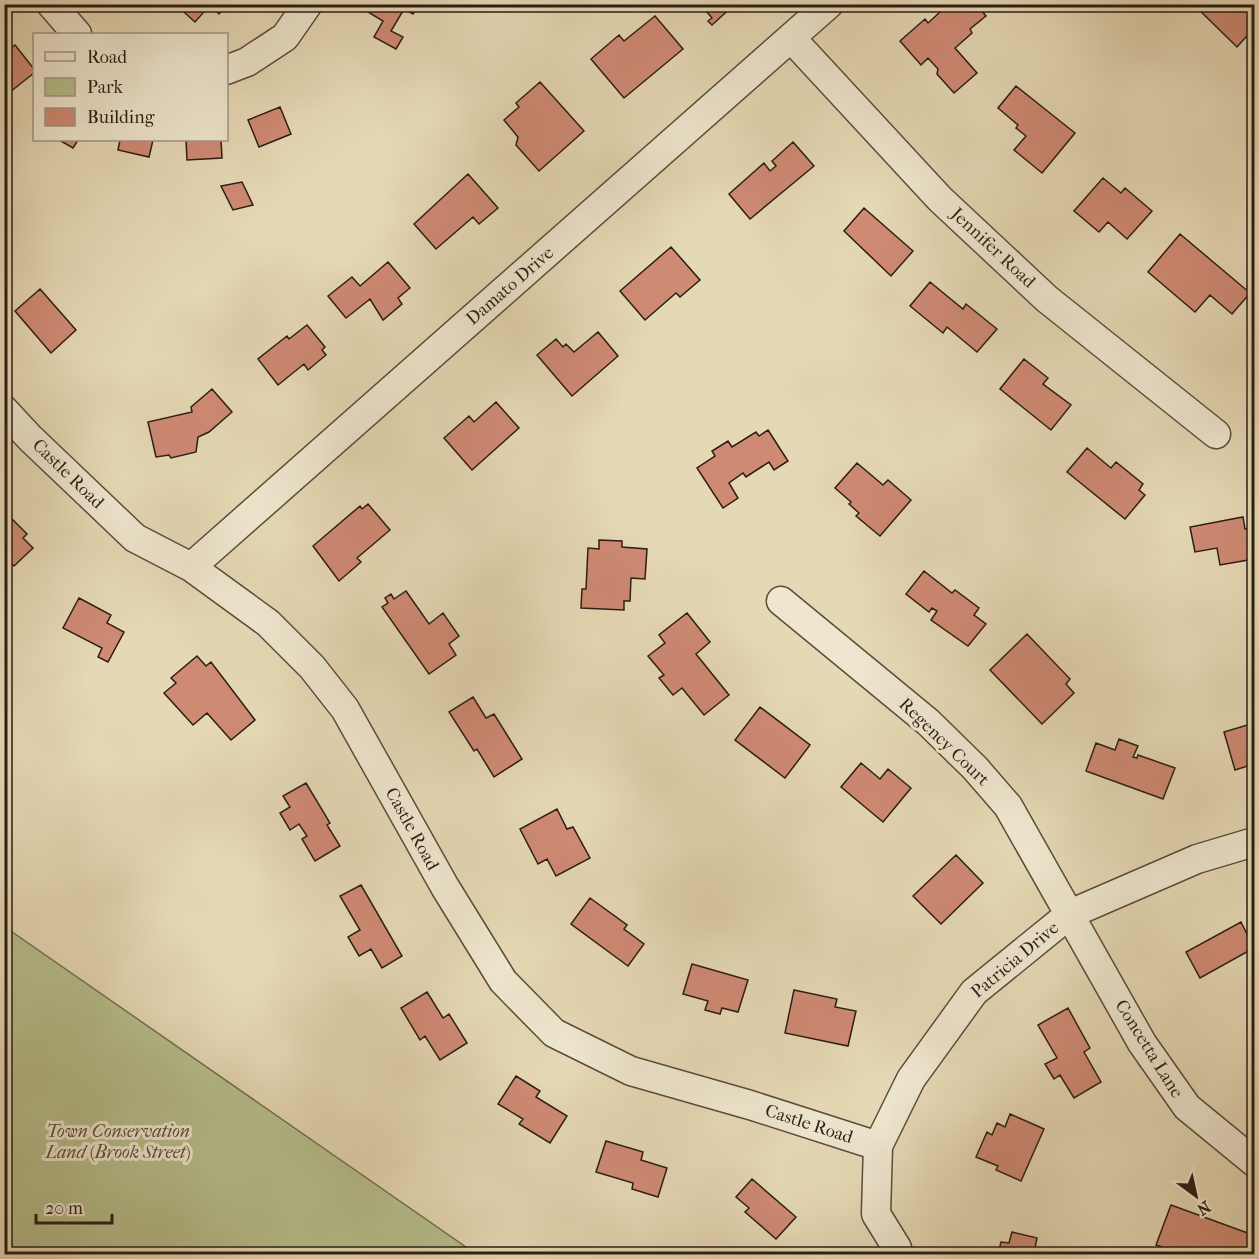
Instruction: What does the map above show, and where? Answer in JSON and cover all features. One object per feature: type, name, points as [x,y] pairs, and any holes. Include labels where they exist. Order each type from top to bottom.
[{"type":"street","points":[[51,4],[76,33]]},
{"type":"street","points":[[228,69],[247,62],[285,37],[308,4]]},
{"type":"street","name":"Damato Drive","points":[[191,567],[829,4]]},
{"type":"street","name":"Jennifer Road","points":[[791,39],[940,199],[1039,291],[1216,434]]},
{"type":"street","name":"Castle Road","points":[[4,410],[30,438],[135,538],[191,567],[268,623],[312,667],[345,709],[445,888],[503,981],[554,1033],[631,1071],[750,1105],[878,1146]]},
{"type":"street","name":"Regency Court","points":[[781,601],[928,722],[975,768],[1008,806],[1070,915]]},
{"type":"street","name":"Patricia Drive","points":[[897,1248],[876,1214],[878,1146],[911,1079],[974,992],[1070,915],[1197,859],[1254,842]]},
{"type":"street","name":"Concetta Lane","points":[[1070,915],[1142,1043],[1187,1107],[1254,1161]]},
{"type":"green space","name":"Town Conservation Land (Brook Street)","points":[[5,927],[476,1254],[5,1254]]},
{"type":"building","points":[[175,4],[228,4],[219,14],[210,5],[195,22]]},
{"type":"building","points":[[372,4],[419,4],[413,14],[404,9],[391,31],[403,37],[396,49],[374,37],[383,21],[368,12]]},
{"type":"building","points":[[700,4],[735,4],[712,25],[708,21],[712,18]]},
{"type":"building","points":[[949,4],[976,4],[986,16],[970,29],[972,33],[955,48],[977,73],[954,93],[937,74],[938,69],[928,58],[921,65],[900,41],[925,19],[928,23]]},
{"type":"building","points":[[1193,4],[1246,4],[1254,12],[1254,28],[1237,47]]},
{"type":"building","points":[[655,16],[683,49],[624,98],[591,59],[619,35],[624,41]]},
{"type":"building","points":[[15,45],[33,68],[33,74],[10,92],[4,85],[4,53]]},
{"type":"building","points":[[540,82],[584,131],[539,171],[516,145],[518,137],[504,120],[519,107],[516,103]]},
{"type":"building","points":[[1016,86],[1075,133],[1042,173],[1014,150],[1026,136],[1016,128],[1018,125],[998,108]]},
{"type":"building","points":[[280,107],[291,134],[259,147],[248,120]]},
{"type":"building","points":[[61,141],[77,141],[73,148]]},
{"type":"building","points":[[120,141],[153,141],[149,157],[118,150]]},
{"type":"building","points":[[186,141],[221,141],[222,158],[187,160]]},
{"type":"building","points":[[793,142],[814,166],[750,219],[729,194],[764,163],[770,171],[776,166],[772,161]]},
{"type":"building","points":[[468,174],[498,208],[479,224],[473,217],[436,249],[414,224]]},
{"type":"building","points":[[1103,178],[1121,193],[1125,188],[1152,211],[1127,239],[1108,222],[1099,232],[1074,211]]},
{"type":"building","points":[[242,182],[253,205],[233,210],[221,186]]},
{"type":"building","points":[[864,208],[913,251],[891,276],[844,231]]},
{"type":"building","points":[[1180,234],[1250,293],[1232,314],[1210,295],[1195,312],[1148,272]]},
{"type":"building","points":[[671,247],[700,280],[680,297],[676,293],[645,320],[620,291]]},
{"type":"building","points":[[388,262],[410,288],[398,298],[402,304],[383,320],[370,299],[346,318],[328,296],[352,277],[360,286]]},
{"type":"building","points":[[930,282],[963,309],[966,304],[997,329],[977,352],[947,327],[943,333],[910,306]]},
{"type":"building","points":[[40,289],[76,330],[51,353],[15,311]]},
{"type":"building","points":[[307,325],[325,347],[322,350],[326,355],[308,370],[304,364],[278,385],[258,359],[287,336],[289,339]]},
{"type":"building","points":[[598,332],[618,356],[572,396],[537,355],[556,339],[563,347],[566,344],[574,352]]},
{"type":"building","points":[[1024,359],[1048,378],[1043,384],[1071,405],[1051,430],[1000,389]]},
{"type":"building","points":[[212,389],[232,412],[209,432],[198,437],[196,452],[171,458],[169,455],[156,457],[148,422],[192,412],[191,407]]},
{"type":"building","points":[[496,402],[519,428],[472,470],[444,438],[469,416],[474,422]]},
{"type":"building","points":[[768,430],[788,461],[774,470],[769,462],[746,477],[743,473],[729,483],[738,498],[723,508],[697,468],[715,456],[712,451],[728,441],[732,447],[756,432],[759,436]]},
{"type":"building","points":[[1087,448],[1111,468],[1116,462],[1143,484],[1139,490],[1145,495],[1125,519],[1067,472]]},
{"type":"building","points":[[857,463],[883,485],[888,480],[911,500],[880,536],[856,516],[859,513],[849,504],[851,502],[835,488]]},
{"type":"building","points":[[368,504],[390,530],[357,558],[361,562],[339,581],[313,546],[360,506],[362,509]]},
{"type":"building","points":[[6,513],[27,534],[23,538],[33,548],[14,566],[10,562],[4,567]]},
{"type":"building","points":[[1243,517],[1245,529],[1254,528],[1254,559],[1220,565],[1217,548],[1195,552],[1190,527]]},
{"type":"building","points":[[599,540],[622,541],[622,547],[647,549],[645,579],[631,578],[630,601],[624,601],[624,610],[581,608],[582,589],[586,589],[588,548],[599,549]]},
{"type":"building","points":[[924,571],[952,593],[955,590],[979,608],[974,615],[986,624],[968,646],[931,620],[937,611],[932,608],[929,612],[906,594]]},
{"type":"building","points":[[406,591],[429,624],[443,613],[459,636],[449,644],[456,655],[429,674],[382,607],[388,603],[385,598],[391,594],[394,599]]},
{"type":"building","points":[[79,598],[111,615],[107,623],[124,632],[108,662],[98,657],[102,648],[63,628]]},
{"type":"building","points":[[687,613],[710,642],[696,654],[729,695],[704,715],[682,688],[673,695],[659,678],[664,675],[648,656],[665,643],[659,635]]},
{"type":"building","points":[[1027,634],[1070,679],[1066,684],[1074,693],[1042,724],[990,670]]},
{"type":"building","points":[[197,656],[206,666],[211,662],[255,720],[231,740],[207,713],[193,725],[164,693],[176,683],[171,678]]},
{"type":"building","points":[[473,697],[486,718],[494,714],[522,759],[494,777],[477,749],[474,751],[449,712]]},
{"type":"building","points":[[760,707],[810,745],[785,778],[735,740]]},
{"type":"building","points":[[1254,723],[1254,764],[1235,770],[1224,732]]},
{"type":"building","points":[[1119,739],[1138,746],[1133,757],[1137,758],[1138,755],[1175,768],[1163,799],[1086,771],[1096,743],[1115,750]]},
{"type":"building","points":[[861,763],[880,779],[888,769],[911,788],[883,822],[841,787]]},
{"type":"building","points":[[306,783],[330,823],[327,825],[340,846],[315,861],[302,839],[307,836],[299,824],[290,830],[280,813],[290,807],[283,796]]},
{"type":"building","points":[[557,809],[567,829],[573,827],[590,858],[556,876],[547,859],[538,864],[520,829]]},
{"type":"building","points":[[956,855],[983,883],[941,924],[913,896]]},
{"type":"building","points":[[361,885],[402,956],[382,968],[371,949],[359,956],[348,937],[360,930],[340,896]]},
{"type":"building","points":[[590,898],[627,925],[624,929],[644,944],[628,966],[571,924]]},
{"type":"building","points":[[1241,922],[1254,948],[1200,978],[1186,952]]},
{"type":"building","points":[[692,964],[748,980],[738,1012],[722,1008],[720,1014],[705,1010],[708,1001],[683,994]]},
{"type":"building","points":[[794,990],[837,999],[835,1007],[856,1011],[848,1046],[785,1033]]},
{"type":"building","points":[[427,992],[443,1018],[449,1014],[467,1043],[440,1060],[425,1036],[420,1040],[401,1008]]},
{"type":"building","points":[[1068,1008],[1090,1048],[1084,1052],[1101,1082],[1074,1098],[1060,1075],[1054,1079],[1045,1064],[1057,1058],[1038,1025]]},
{"type":"building","points":[[516,1076],[540,1091],[536,1097],[567,1116],[550,1143],[519,1124],[523,1119],[498,1104]]},
{"type":"building","points":[[1010,1114],[1044,1129],[1021,1181],[996,1170],[998,1166],[976,1157],[987,1132],[992,1135],[997,1123],[1005,1127]]},
{"type":"building","points":[[606,1141],[643,1152],[641,1160],[667,1168],[658,1197],[632,1189],[633,1183],[596,1172]]},
{"type":"building","points":[[752,1179],[796,1217],[776,1239],[745,1212],[749,1208],[736,1197]]},
{"type":"building","points":[[1171,1205],[1253,1235],[1246,1254],[1197,1254],[1186,1251],[1183,1254],[1156,1245]]},
{"type":"building","points":[[1012,1232],[1037,1238],[1035,1248],[1040,1249],[1039,1254],[998,1254],[1001,1242],[1009,1243]]}]
